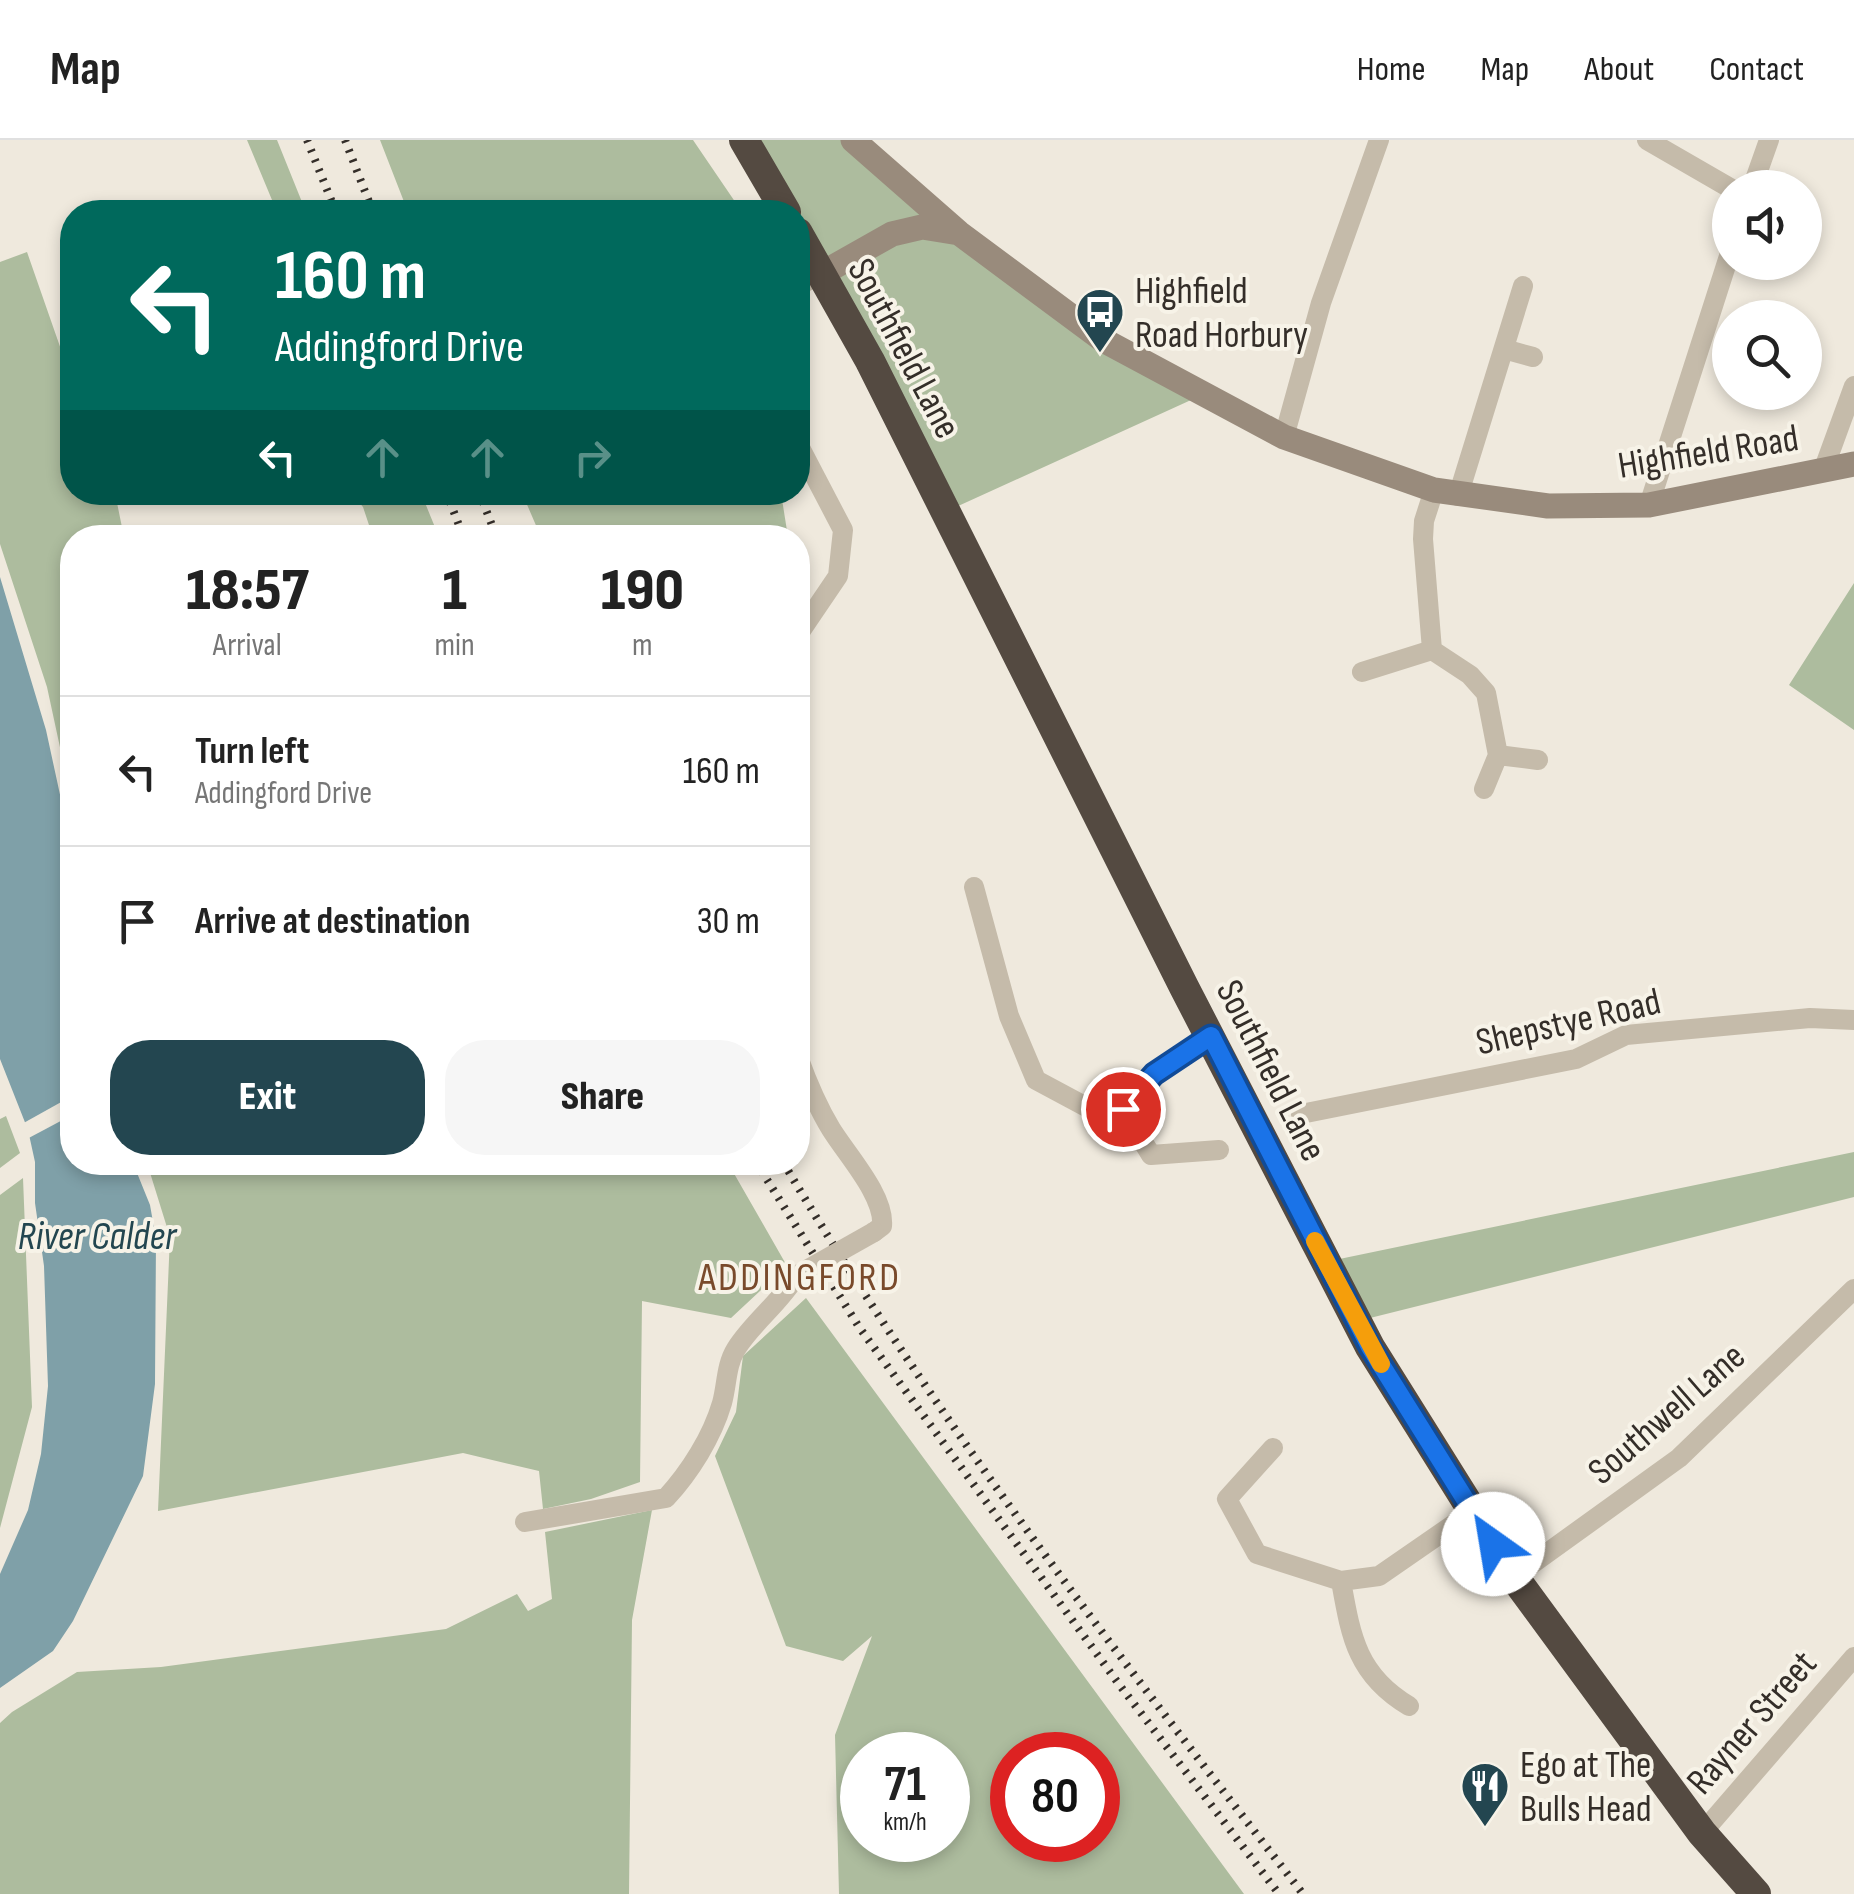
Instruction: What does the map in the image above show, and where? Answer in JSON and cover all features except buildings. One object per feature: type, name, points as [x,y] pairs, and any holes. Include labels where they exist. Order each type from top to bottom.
[{"type":"highway","points":[[744,140],[779,200]]},
{"type":"highway","name":"Southfield Lane","points":[[810,281],[870,361],[1370,1347],[1514,1577],[1702,1833],[1756,1894]]},
{"type":"main road","name":"Highfield Road","points":[[853,140],[959,233],[1103,340],[1284,438],[1446,493],[1548,506],[1649,505],[1854,464]]},
{"type":"main road","points":[[810,279],[892,234],[922,227],[959,233]]},
{"type":"street","points":[[1284,438],[1321,303],[1379,140]]},
{"type":"street","points":[[1647,140],[1712,178]]},
{"type":"street","points":[[1758,170],[1769,140]]},
{"type":"street","points":[[1649,505],[1721,280]]},
{"type":"street","points":[[1432,650],[1424,521],[1446,493],[1504,349],[1523,286]]},
{"type":"street","points":[[1504,349],[1534,356]]},
{"type":"street","points":[[1823,471],[1854,386]]},
{"type":"street","points":[[810,467],[843,530],[838,576],[810,617]]},
{"type":"street","points":[[1362,672],[1432,650]]},
{"type":"street","points":[[1432,650],[1470,675],[1486,693],[1498,755],[1484,789]]},
{"type":"street","points":[[1498,755],[1538,760]]},
{"type":"street","points":[[974,888],[1009,1016],[1036,1080],[1092,1110],[1123,1109],[1154,1074],[1211,1036]]},
{"type":"street","name":"Shepstye Road","points":[[1301,1114],[1576,1059],[1626,1036],[1810,1018],[1854,1020]]},
{"type":"street","points":[[524,1522],[666,1498],[680,1483],[714,1426],[734,1352],[765,1312],[785,1294],[796,1276],[882,1226],[881,1205],[810,1090]]},
{"type":"street","points":[[1123,1109],[1150,1155],[1219,1150]]},
{"type":"street","name":"Southwell Lane","points":[[1514,1577],[1679,1458],[1854,1289]]},
{"type":"street","points":[[1272,1448],[1226,1499],[1256,1554],[1341,1580],[1380,1576],[1473,1511]]},
{"type":"street","points":[[1341,1580],[1354,1648],[1387,1693],[1409,1706]]},
{"type":"street","name":"Rayner Street","points":[[1702,1833],[1854,1657]]},
{"type":"green space","points":[[247,140],[277,140],[301,200],[272,200]]},
{"type":"green space","points":[[380,140],[693,140],[734,200],[403,200]]},
{"type":"green space","points":[[744,140],[853,140],[959,233],[1202,395],[945,512],[810,262],[810,200],[776,200]]},
{"type":"green space","points":[[27,252],[60,347],[60,505],[117,505],[122,525],[60,525],[60,747],[47,687],[0,544],[0,262]]},
{"type":"green space","points":[[426,505],[434,525],[369,525],[363,507]]},
{"type":"green space","points":[[527,505],[783,505],[786,525],[536,525]]},
{"type":"green space","points":[[1854,583],[1854,730],[1789,685]]},
{"type":"green space","points":[[6,1116],[20,1153],[0,1168],[0,1119]]},
{"type":"green space","points":[[1854,1152],[1854,1197],[1358,1321],[1325,1262]]},
{"type":"green space","points":[[151,1175],[735,1175],[787,1266],[731,1318],[642,1301],[640,1482],[591,1499],[543,1509],[539,1471],[463,1453],[158,1511],[170,1237]]},
{"type":"green space","points":[[23,1178],[32,1407],[0,1528],[0,1195]]},
{"type":"green space","points":[[806,1298],[1244,1894],[839,1894],[835,1735],[872,1636],[843,1661],[786,1646],[715,1456],[736,1412],[743,1356]]},
{"type":"green space","points":[[652,1510],[632,1620],[629,1894],[0,1894],[0,1723],[77,1672],[161,1667],[446,1629],[517,1594],[528,1611],[552,1599],[545,1532]]},
{"type":"water","name":"River Calder","points":[[0,577],[46,730],[60,795],[60,1175],[138,1175],[150,1205],[156,1239],[155,1384],[143,1476],[73,1621],[53,1651],[0,1688],[0,1574],[28,1510],[41,1454],[48,1386],[35,1162],[28,1130],[0,1059]]},
{"type":"pier","points":[[60,1103],[60,1121],[25,1140],[20,1125]]},
{"type":"railway","points":[[307,140],[331,200]]},
{"type":"railway","points":[[345,140],[368,200]]},
{"type":"railway","points":[[451,505],[459,525]]},
{"type":"railway","points":[[484,505],[492,525]]},
{"type":"railway","points":[[764,1175],[859,1327],[1118,1683],[1279,1894]]},
{"type":"railway","points":[[791,1175],[966,1445],[1098,1627],[1303,1894]]},
{"type":"slow traffic","points":[[1315,1241],[1381,1364]]},
{"type":"place","name":"Highfield Road Horbury","points":[[1100,354]]},
{"type":"place","name":"Ego at The Bulls Head","points":[[1485,1828]]},
{"type":"district","name":"ADDINGFORD","points":[[800,1276]]},
{"type":"route","points":[[1123,1109],[1154,1074],[1211,1036],[1370,1347],[1493,1544]]}]
